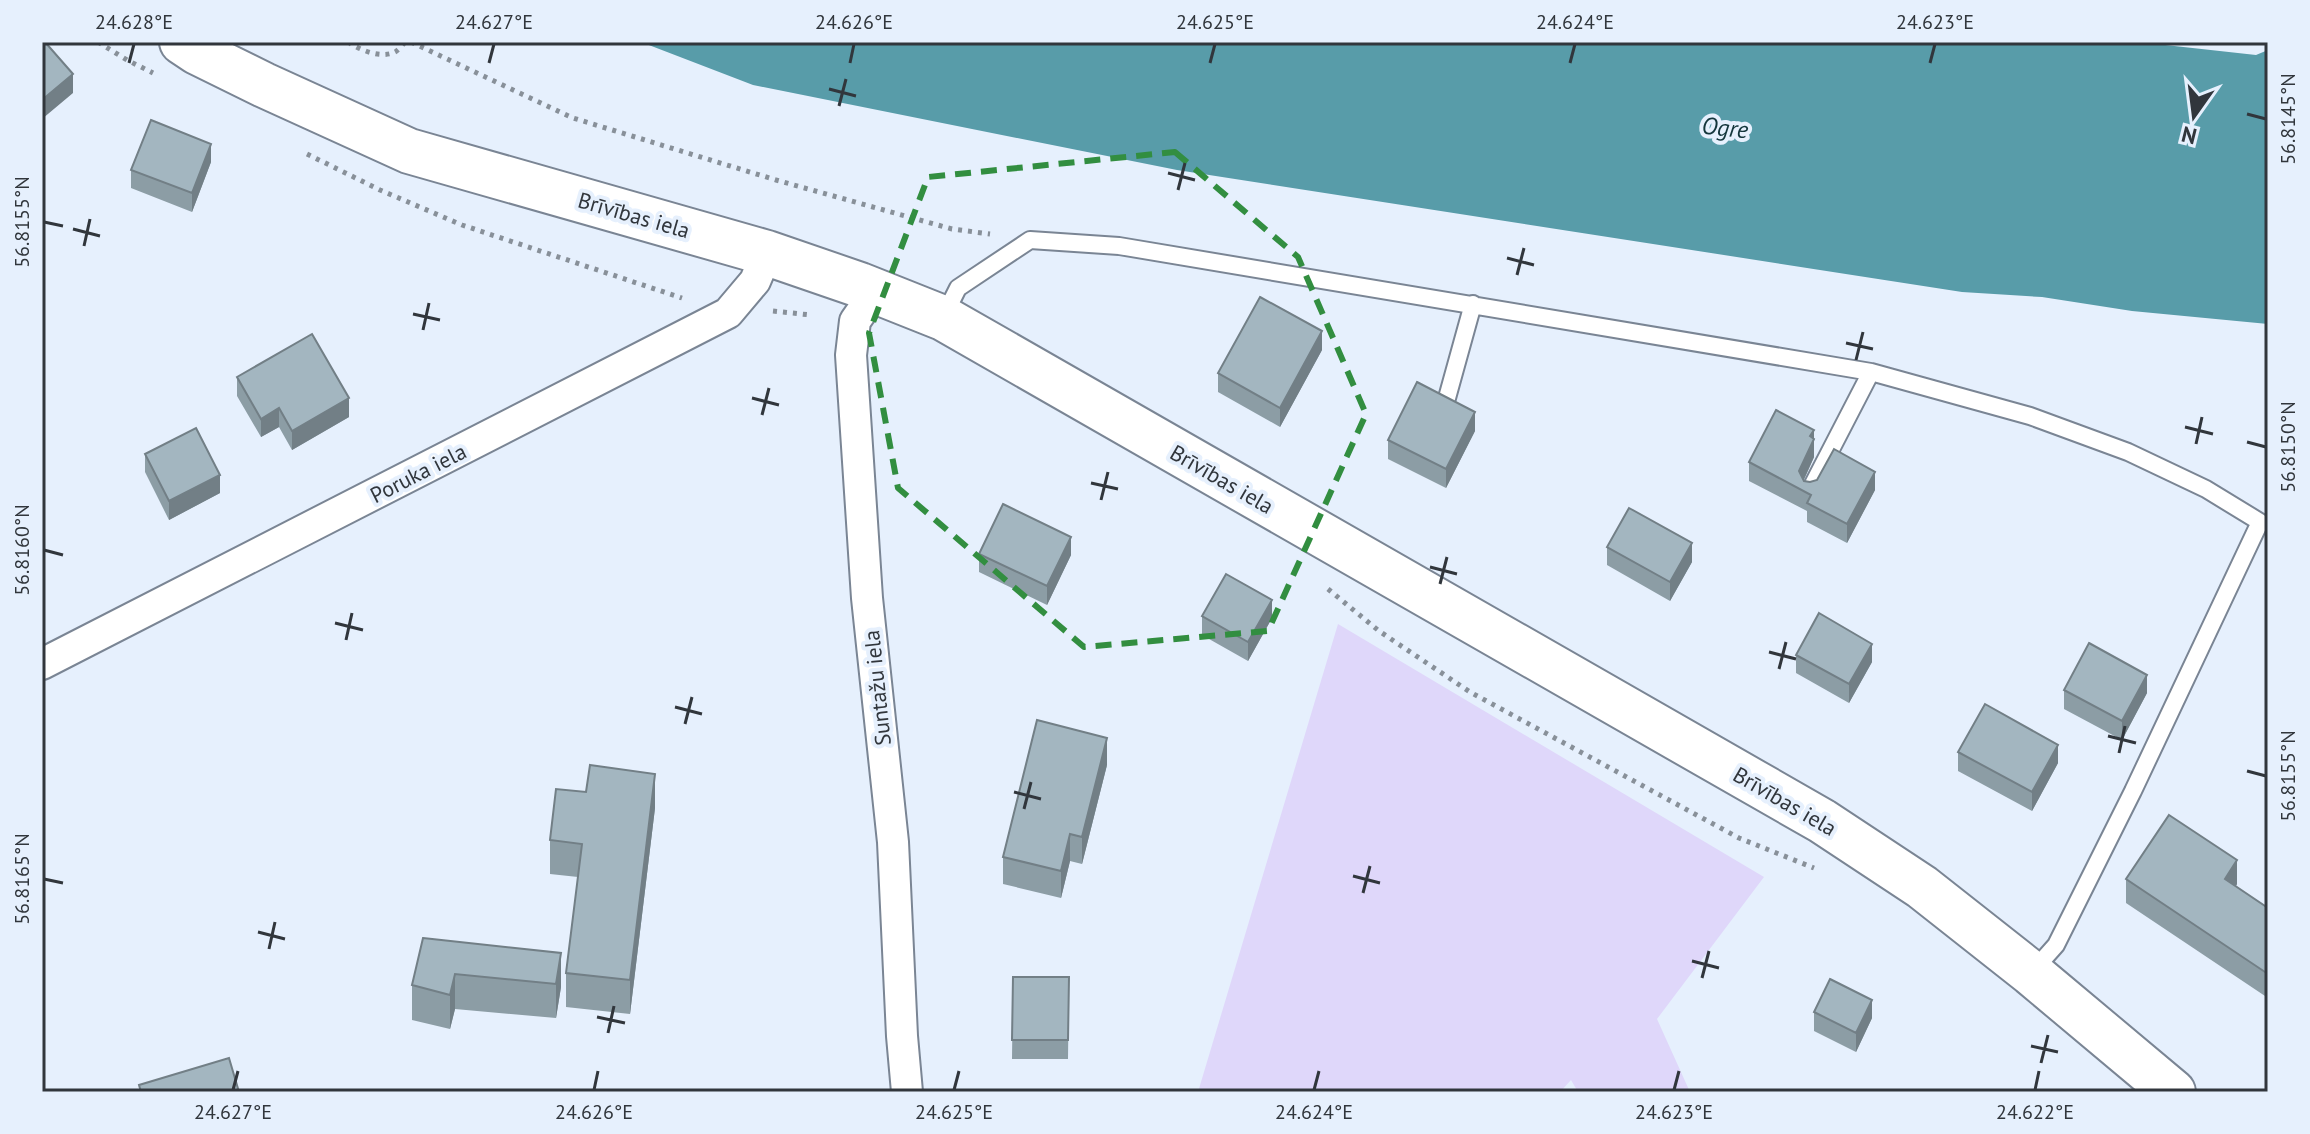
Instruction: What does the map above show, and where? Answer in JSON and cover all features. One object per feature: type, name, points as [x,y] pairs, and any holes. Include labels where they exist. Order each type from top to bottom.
[{"type":"main road","name":"Brīvības iela","points":[[182,42],[276,91],[409,151],[767,253],[943,318],[1822,821],[1922,887],[2173,1092]]},
{"type":"street","name":"Poruka iela","points":[[42,664],[728,313],[755,281],[767,253]]},
{"type":"street","name":"Suntažu iela","points":[[876,291],[855,321],[851,355],[867,598],[893,842],[907,1092]]},
{"type":"lane","points":[[943,318],[958,288],[1030,240],[1119,246],[1871,372],[2030,416],[2128,452],[2206,489],[2260,522],[2133,791],[2056,945],[2031,973]]},
{"type":"lane","points":[[1447,398],[1473,304]]},
{"type":"lane","points":[[1810,490],[1871,372]]},
{"type":"path","points":[[348,42],[380,54],[396,52],[408,42],[573,118],[776,180],[952,229],[1030,240]]},
{"type":"path","points":[[1325,587],[1379,631],[1470,692],[1739,838],[1824,872]]},
{"type":"highlighted area","points":[[1175,152],[1298,257],[1366,414],[1268,631],[1084,647],[898,488],[869,333],[928,177]]},
{"type":"shaded area","points":[[1338,624],[1764,877],[1657,1019],[1690,1092],[1578,1092],[1571,1080],[1560,1092],[1198,1092]]},
{"type":"water","name":"Ogre","points":[[641,42],[2138,42],[2256,55],[2268,50],[2268,324],[2132,311],[2042,297],[1962,292],[1177,170],[753,85]]},
{"type":"building","points":[[42,42],[73,74],[42,100]]},
{"type":"building","points":[[151,120],[211,144],[192,193],[131,170]]},
{"type":"building","points":[[1260,297],[1322,331],[1280,408],[1218,373]]},
{"type":"building","points":[[312,334],[349,398],[292,431],[279,408],[261,419],[237,377]]},
{"type":"building","points":[[1417,382],[1475,412],[1446,469],[1388,440]]},
{"type":"building","points":[[1776,410],[1814,430],[1810,436],[1814,439],[1799,471],[1804,481],[1817,480],[1834,449],[1875,472],[1847,524],[1807,503],[1811,495],[1749,462]]},
{"type":"building","points":[[196,428],[220,475],[169,501],[145,454]]},
{"type":"building","points":[[1003,504],[1071,537],[1047,586],[979,554]]},
{"type":"building","points":[[1629,508],[1692,543],[1670,582],[1607,547]]},
{"type":"building","points":[[1226,574],[1272,600],[1248,642],[1202,616]]},
{"type":"building","points":[[1819,613],[1872,644],[1849,684],[1796,655]]},
{"type":"building","points":[[2089,643],[2147,675],[2122,721],[2064,690]]},
{"type":"building","points":[[1985,704],[2058,745],[2032,792],[1958,752]]},
{"type":"building","points":[[1037,720],[1107,738],[1082,837],[1070,834],[1061,871],[1003,857]]},
{"type":"building","points":[[590,765],[655,774],[630,980],[566,973],[582,844],[550,840],[556,789],[586,792]]},
{"type":"building","points":[[2169,815],[2237,860],[2225,879],[2268,908],[2268,974],[2126,879]]},
{"type":"building","points":[[423,938],[561,953],[556,984],[455,974],[450,995],[412,985]]},
{"type":"building","points":[[1013,977],[1069,977],[1068,1040],[1012,1040]]},
{"type":"building","points":[[1830,979],[1872,1000],[1856,1033],[1814,1012]]},
{"type":"building","points":[[229,1058],[239,1092],[141,1092],[139,1085]]}]
